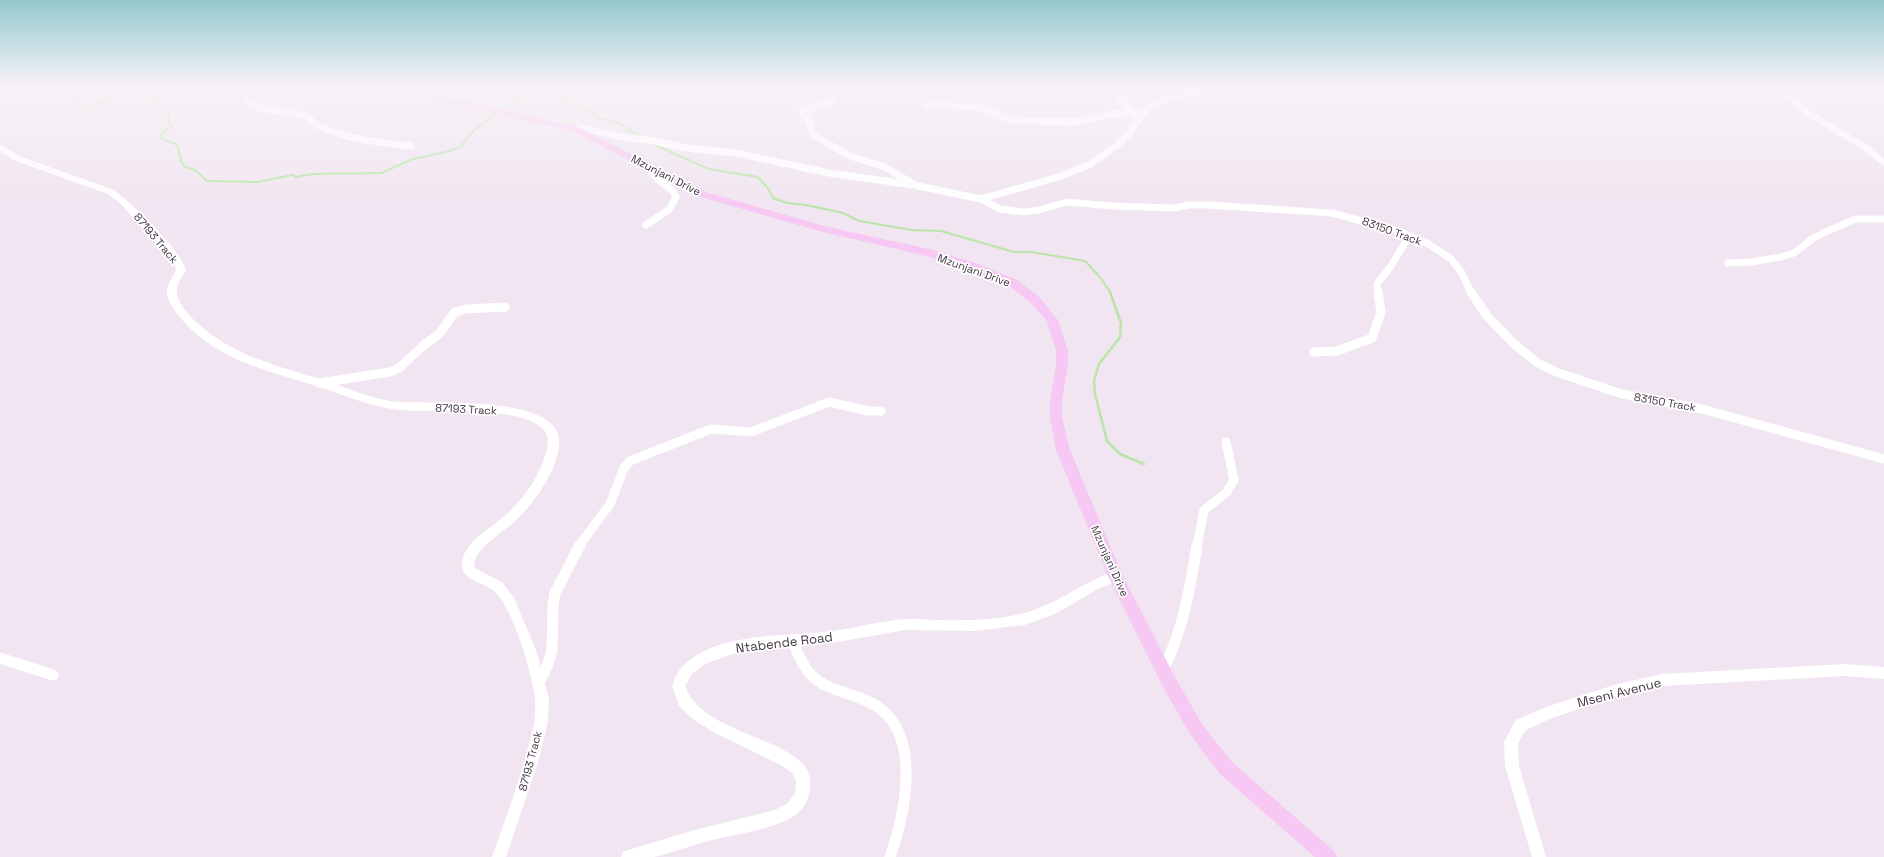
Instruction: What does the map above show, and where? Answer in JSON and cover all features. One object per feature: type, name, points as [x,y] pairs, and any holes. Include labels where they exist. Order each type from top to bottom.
[{"type":"main road","name":"Mzunjani Drive","points":[[568,127],[575,129],[705,195],[745,208],[827,230],[929,253],[974,267],[1013,283],[1035,300],[1052,320],[1062,351],[1056,412],[1063,450],[1115,576],[1162,670],[1196,729],[1226,768],[1328,857]]},
{"type":"street","points":[[321,127],[352,137],[411,146]]},
{"type":"street","points":[[811,127],[813,135],[832,147],[850,156],[867,160],[885,167],[914,185]]},
{"type":"street","points":[[575,129],[587,129],[619,137],[688,148],[736,153],[829,173],[914,185],[981,199],[1065,174],[1089,164],[1116,146],[1128,135],[1132,127]]},
{"type":"street","points":[[1832,127],[1866,148],[1884,163]]},
{"type":"street","name":"87193 Track","points":[[0,147],[16,158],[29,164],[111,192],[123,201],[147,225],[178,262],[181,270],[172,292],[176,306],[208,340],[254,363],[385,404],[418,408],[473,408],[507,412],[527,416],[541,422],[551,431],[554,437],[553,449],[548,467],[539,484],[511,517],[474,552],[468,563],[468,568],[473,574],[500,587],[508,598],[518,618],[539,683],[542,701],[539,735],[524,789],[499,857]]},
{"type":"street","points":[[646,225],[670,209],[676,197],[673,191],[655,179],[652,173],[655,170]]},
{"type":"street","name":"83150 Track","points":[[981,199],[1000,209],[1023,212],[1039,210],[1056,204],[1075,202],[1113,206],[1174,208],[1189,205],[1332,213],[1372,223],[1432,246],[1451,259],[1457,266],[1477,302],[1487,314],[1508,339],[1538,363],[1581,381],[1623,395],[1683,404],[1734,416],[1884,459]]},
{"type":"street","points":[[1728,262],[1751,262],[1781,257],[1794,252],[1825,232],[1856,219],[1884,219]]},
{"type":"street","points":[[1314,352],[1337,351],[1372,338],[1381,312],[1378,284],[1409,236]]},
{"type":"street","points":[[319,383],[390,372],[399,368],[424,345],[439,334],[455,312],[466,309],[506,307]]},
{"type":"street","points":[[539,683],[548,664],[552,650],[553,605],[555,593],[582,540],[610,504],[624,468],[630,461],[707,430],[722,429],[752,432],[829,402],[842,404],[863,412],[881,411]]},
{"type":"street","points":[[1162,670],[1175,647],[1184,614],[1204,510],[1210,503],[1226,493],[1234,480],[1226,442]]},
{"type":"street","name":"Ntabende Road","points":[[628,857],[700,835],[782,814],[798,803],[803,793],[804,786],[802,775],[796,767],[788,761],[737,738],[703,718],[683,700],[678,690],[680,681],[686,671],[703,659],[736,648],[792,640],[831,637],[888,626],[917,624],[962,626],[1005,623],[1026,619],[1054,610],[1091,587],[1115,576]]},
{"type":"street","points":[[792,640],[812,676],[841,691],[871,702],[885,712],[895,723],[905,753],[905,798],[902,824],[890,857]]},
{"type":"street","points":[[0,658],[54,676]]},
{"type":"street","name":"Mseni Avenue","points":[[1538,857],[1512,766],[1510,751],[1511,742],[1516,733],[1522,725],[1530,720],[1549,712],[1614,691],[1662,680],[1845,670],[1884,673]]},
{"type":"waterway","points":[[170,127],[163,131],[160,138],[177,145],[181,161],[185,167],[195,170],[207,181],[257,182],[292,175],[296,177],[313,174],[381,173],[413,159],[446,152],[460,147],[472,132],[478,127]]},
{"type":"waterway","points":[[624,127],[642,138]]},
{"type":"waterway","points":[[650,143],[709,169],[758,177],[768,188],[773,198],[787,203],[806,205],[843,213],[859,221],[912,230],[941,231],[1014,252],[1031,252],[1085,261],[1099,276],[1111,293]]},
{"type":"waterway","points":[[1110,292],[1121,323],[1120,337],[1099,364],[1094,381],[1095,394],[1107,441],[1120,454],[1144,464]]}]
